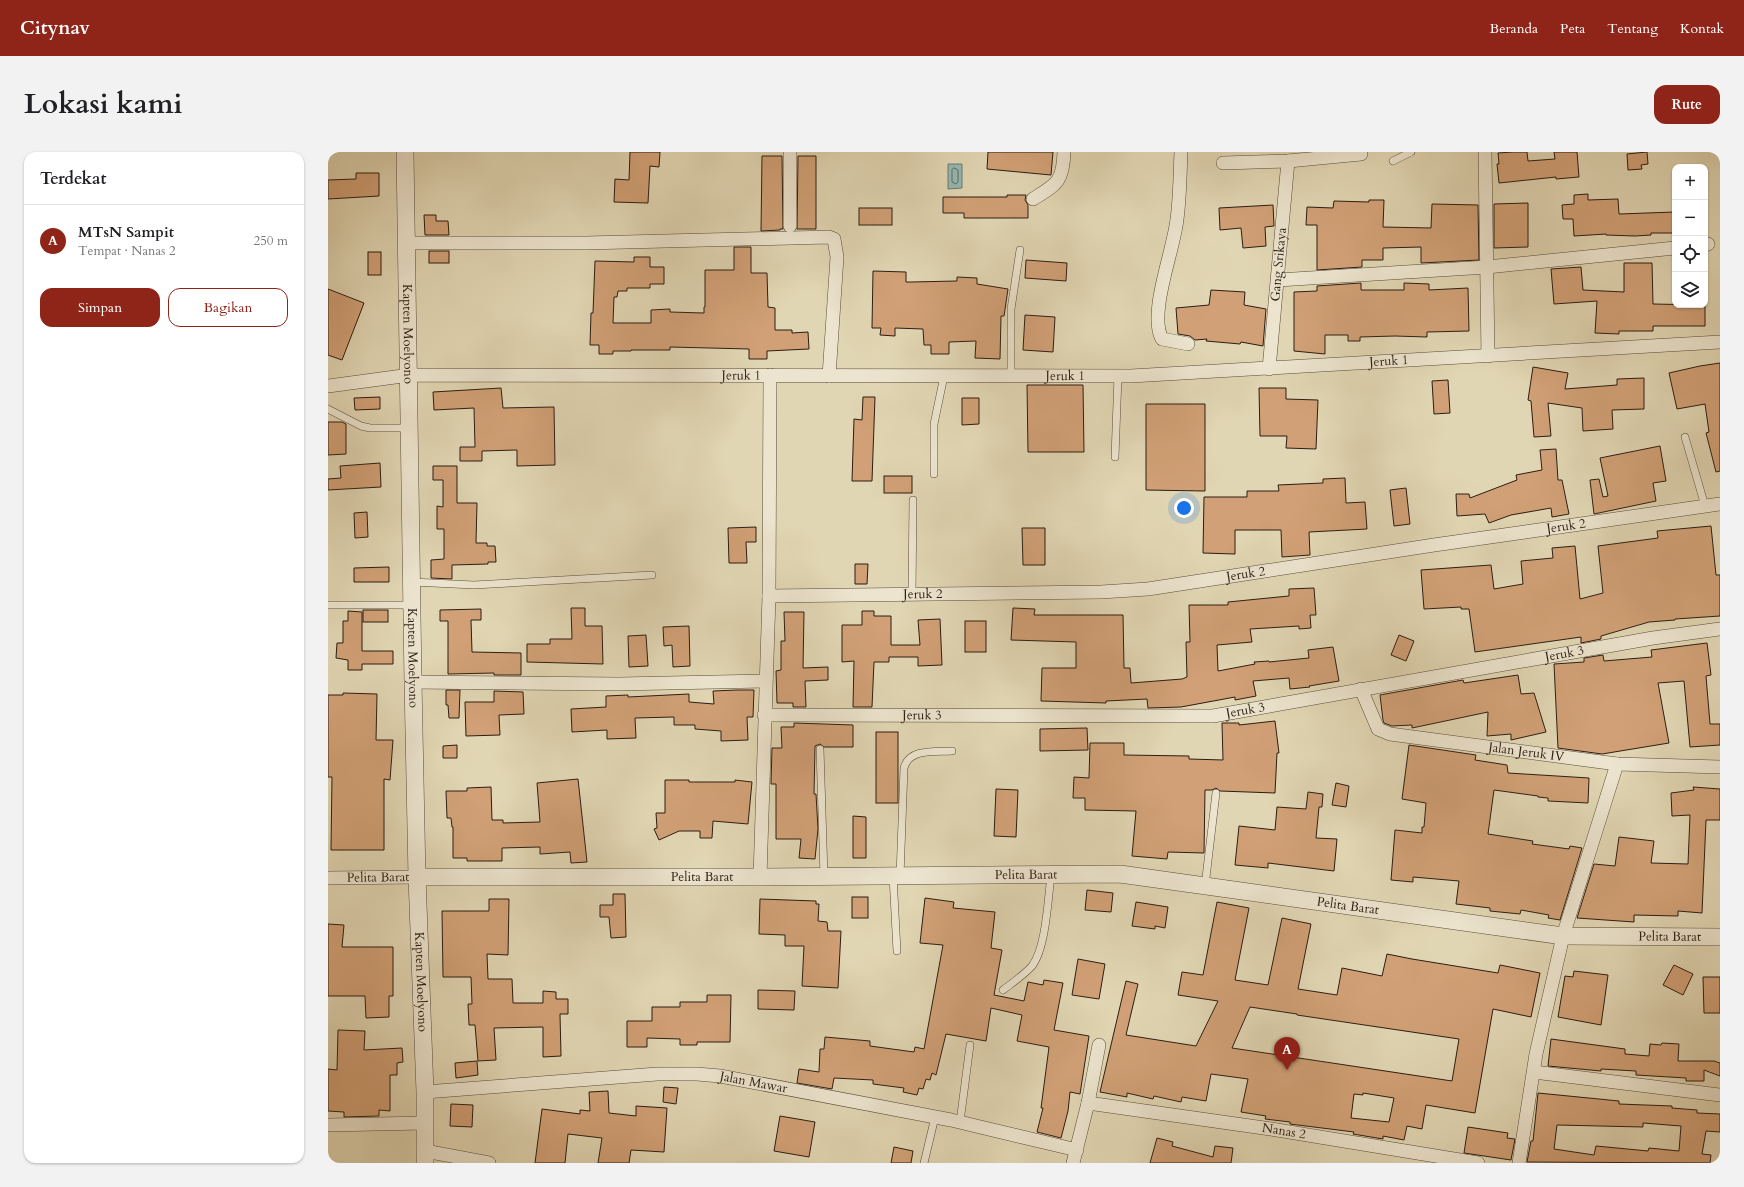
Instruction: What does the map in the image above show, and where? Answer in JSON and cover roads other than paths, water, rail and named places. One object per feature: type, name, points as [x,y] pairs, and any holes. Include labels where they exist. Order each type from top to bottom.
[{"type":"street","name":"Kapten Moelyono","points":[[405,152],[410,375],[413,682],[417,877],[425,1092],[425,1157]]},
{"type":"street","points":[[790,152],[790,226]]},
{"type":"street","points":[[1033,199],[1054,186],[1060,177],[1064,168],[1064,152]]},
{"type":"street","points":[[1181,152],[1177,220],[1172,250],[1160,295],[1158,323],[1162,339],[1188,344]]},
{"type":"street","points":[[1485,152],[1488,356]]},
{"type":"street","points":[[1223,163],[1288,160],[1361,154]]},
{"type":"street","name":"Gang Srikaya","points":[[1269,368],[1288,160]]},
{"type":"street","points":[[406,244],[556,243],[829,237],[834,239],[837,257],[829,376]]},
{"type":"street","points":[[1278,280],[1487,267],[1672,248]]},
{"type":"street","name":"Jeruk 1","points":[[328,386],[410,375],[1118,376],[1720,342]]},
{"type":"street","points":[[760,877],[768,596],[770,375]]},
{"type":"street","name":"Jeruk 2","points":[[768,596],[1101,592],[1148,589],[1434,544],[1720,504]]},
{"type":"street","name":"Jeruk 3","points":[[764,715],[1213,716],[1654,638],[1720,629]]},
{"type":"street","points":[[413,682],[619,684],[766,681]]},
{"type":"street","name":"Jalan Jeruk IV","points":[[1361,689],[1378,729],[1390,734],[1617,764],[1720,767]]},
{"type":"street","points":[[1519,1163],[1544,1015],[1563,936],[1617,764]]},
{"type":"street","name":"Pelita Barat","points":[[328,878],[824,877],[1120,874],[1563,936],[1720,936]]},
{"type":"street","points":[[1073,1163],[1088,1104],[1099,1045]]},
{"type":"street","points":[[1534,1072],[1720,1095]]},
{"type":"street","name":"Jalan Mawar","points":[[425,1092],[642,1076],[697,1074],[720,1076],[960,1122],[1077,1150]]},
{"type":"street","name":"Nanas 2","points":[[1088,1104],[1271,1129],[1478,1163]]},
{"type":"street","points":[[328,1125],[425,1123]]},
{"type":"street","points":[[425,1157],[489,1163]]},
{"type":"lane","points":[[1393,161],[1411,152]]},
{"type":"lane","points":[[1011,376],[1011,308],[1020,250]]},
{"type":"lane","points":[[934,474],[934,424],[944,376]]},
{"type":"lane","points":[[1115,456],[1118,376]]},
{"type":"lane","points":[[328,409],[361,426],[370,428],[410,428]]},
{"type":"lane","points":[[1685,437],[1705,506]]},
{"type":"lane","points":[[912,594],[913,500]]},
{"type":"lane","points":[[412,582],[474,585],[652,575]]},
{"type":"lane","points":[[328,605],[412,605]]},
{"type":"lane","points":[[820,749],[824,877]]},
{"type":"lane","points":[[897,951],[897,876],[904,768],[906,761],[912,755],[952,751]]},
{"type":"lane","points":[[1205,886],[1216,793]]},
{"type":"lane","points":[[1003,990],[1031,967],[1037,958],[1041,945],[1051,874]]},
{"type":"lane","points":[[960,1122],[970,1045]]},
{"type":"lane","points":[[924,1163],[935,1117]]},
{"type":"water","points":[[948,164],[962,164],[962,188],[948,189]]},
{"type":"place","name":"MTsN Sampit","points":[[1287,1070]]}]
